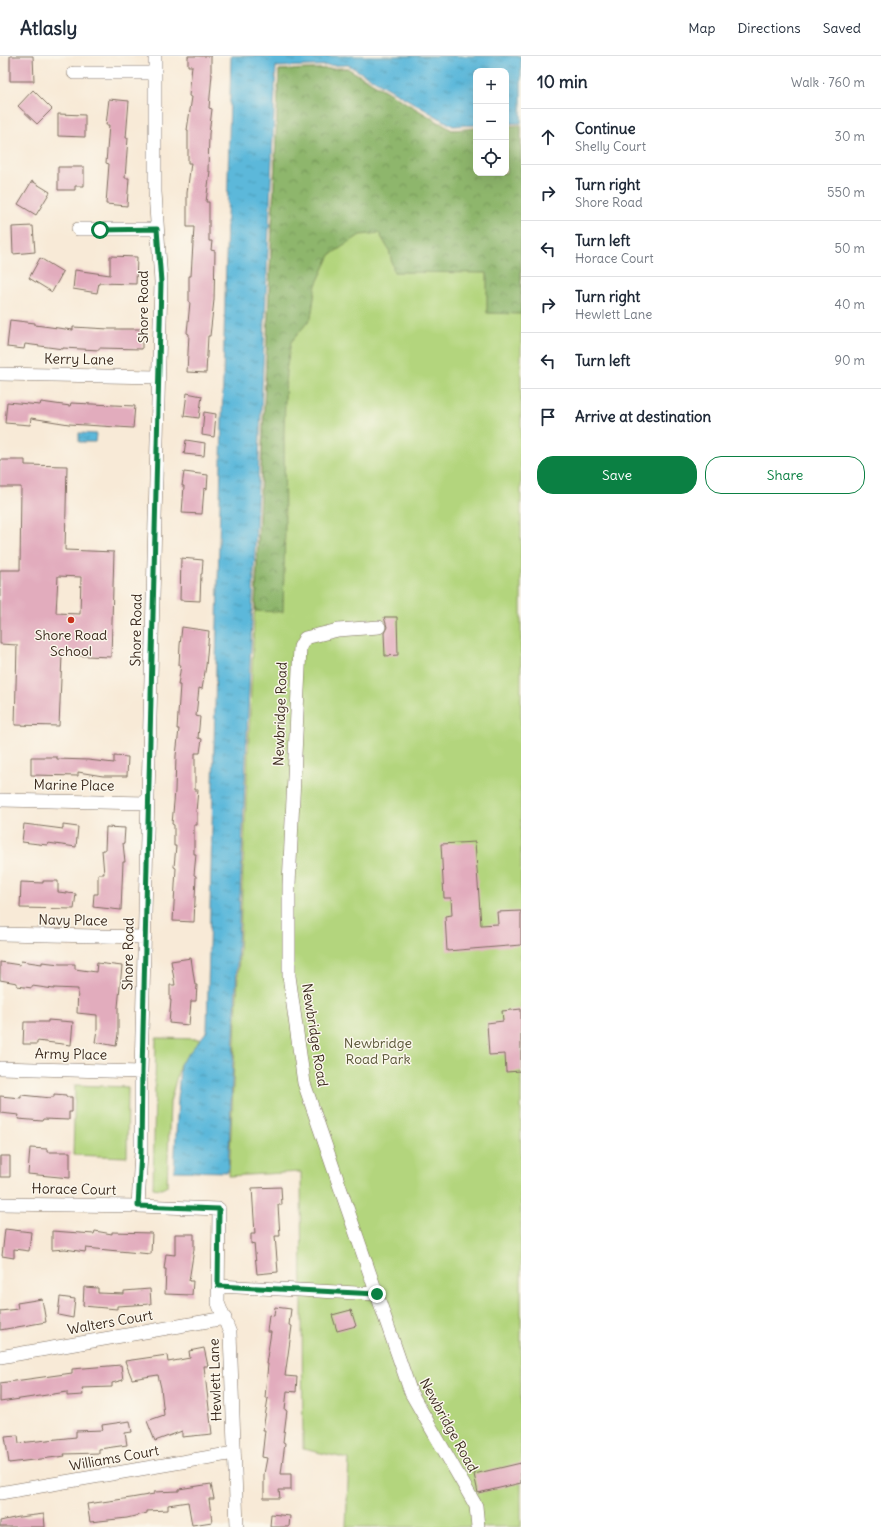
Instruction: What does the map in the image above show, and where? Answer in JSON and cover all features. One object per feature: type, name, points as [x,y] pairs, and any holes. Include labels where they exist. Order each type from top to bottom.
[{"type":"street","name":"Shore Road","points":[[138,1206],[141,1152],[161,282],[155,192],[155,56]]},
{"type":"street","points":[[74,73],[155,73]]},
{"type":"street","points":[[78,229],[157,229]]},
{"type":"street","name":"Kerry Lane","points":[[0,374],[158,377]]},
{"type":"street","name":"Newbridge Road","points":[[379,627],[338,630],[305,638],[300,647],[289,885],[289,976],[304,1082],[411,1393],[476,1506],[478,1527]]},
{"type":"street","name":"Marine Place","points":[[0,800],[148,803]]},
{"type":"street","name":"Navy Place","points":[[0,934],[145,937]]},
{"type":"street","name":"Army Place","points":[[0,1068],[142,1072]]},
{"type":"street","name":"Horace Court","points":[[0,1204],[219,1209]]},
{"type":"street","name":"Hewlett Lane","points":[[219,1209],[218,1302],[230,1333],[237,1527]]},
{"type":"street","points":[[218,1286],[377,1294]]},
{"type":"street","name":"Walters Court","points":[[0,1357],[225,1318]]},
{"type":"street","name":"Williams Court","points":[[0,1493],[234,1453]]},
{"type":"green space","name":"Newbridge Road Park","points":[[347,68],[452,130],[473,129],[473,176],[509,176],[509,164],[521,127],[521,1527],[346,1527],[349,1459],[303,1449],[301,1172],[229,1176],[279,70]]},
{"type":"green space","points":[[347,68],[452,130],[473,128],[473,176],[509,176],[509,126],[521,125],[521,314],[487,313],[487,273],[394,272],[389,250],[379,233],[360,235],[330,255],[316,285],[311,318],[291,342],[286,371],[284,432],[285,529],[283,612],[255,611],[279,70]]},
{"type":"green space","points":[[156,1038],[201,1039],[180,1064],[170,1102],[167,1186],[162,1189],[153,1188]]},
{"type":"green space","points":[[75,1085],[128,1087],[127,1157],[73,1155]]},
{"type":"water","points":[[231,56],[521,56],[521,123],[509,124],[509,68],[473,68],[473,125],[453,126],[348,65],[276,67],[228,1172],[174,1171],[180,1064],[207,1031]]},
{"type":"water","points":[[79,433],[96,434],[95,442],[79,442]]},
{"type":"building","points":[[10,56],[33,56],[34,81],[10,81]]},
{"type":"building","points":[[188,56],[211,56],[212,74],[209,108],[212,109],[209,134],[208,171],[210,171],[206,202],[209,202],[209,241],[212,241],[211,250],[215,251],[214,300],[210,336],[208,336],[206,373],[187,372],[189,334],[187,333],[190,302],[189,276],[191,276],[194,227],[187,227],[187,193],[191,163],[188,163],[187,130],[192,97],[189,96],[192,66],[188,66]]},
{"type":"building","points":[[33,90],[52,109],[37,124],[18,106]]},
{"type":"building","points":[[109,99],[129,101],[125,178],[129,178],[127,206],[106,204],[109,164],[106,163],[109,125],[106,125]]},
{"type":"building","points":[[58,114],[85,115],[85,137],[58,136]]},
{"type":"building","points":[[58,167],[84,167],[84,186],[75,186],[75,190],[58,190]]},
{"type":"building","points":[[32,181],[50,192],[36,215],[18,204]]},
{"type":"building","points":[[33,226],[35,252],[13,254],[12,227]]},
{"type":"building","points":[[110,256],[137,257],[136,284],[99,283],[97,293],[73,289],[75,270],[110,275]]},
{"type":"building","points":[[40,258],[63,272],[52,292],[29,278]]},
{"type":"building","points":[[10,320],[73,330],[73,327],[142,329],[142,349],[63,349],[25,344],[24,349],[7,347]]},
{"type":"building","points":[[187,393],[202,396],[199,418],[184,416]]},
{"type":"building","points":[[7,402],[40,405],[41,402],[70,406],[71,403],[135,406],[133,428],[69,424],[31,418],[30,425],[5,423]]},
{"type":"building","points":[[204,412],[216,414],[214,437],[202,435]]},
{"type":"building","points":[[186,440],[205,443],[204,456],[184,454]]},
{"type":"building","points":[[0,460],[25,460],[25,465],[67,466],[65,550],[114,552],[111,657],[62,655],[59,726],[15,725],[17,645],[0,644],[0,570],[20,570],[21,487],[0,487]],"holes":[[[58,576],[81,577],[80,614],[56,613]]]},
{"type":"building","points":[[184,472],[208,475],[207,489],[204,488],[202,514],[182,513],[184,486],[182,486]]},
{"type":"building","points":[[181,558],[203,560],[200,601],[180,600]]},
{"type":"building","points":[[384,617],[397,617],[398,655],[385,656],[384,633],[387,627]]},
{"type":"building","points":[[182,627],[209,631],[206,666],[202,689],[199,688],[196,716],[200,717],[198,738],[202,739],[200,753],[195,753],[195,790],[198,790],[196,812],[197,825],[194,825],[194,854],[196,854],[194,875],[196,876],[194,922],[173,921],[176,846],[174,846],[174,825],[172,824],[179,729],[177,729],[180,685],[178,685],[181,665],[179,665]]},
{"type":"building","points":[[114,756],[128,757],[127,776],[103,776],[78,772],[78,776],[31,775],[31,757],[57,757],[57,759],[114,763]]},
{"type":"building","points":[[24,824],[63,829],[63,825],[78,827],[76,847],[48,843],[47,845],[22,842]]},
{"type":"building","points":[[106,827],[125,828],[123,843],[125,862],[123,862],[121,910],[93,907],[94,894],[98,894],[98,874],[104,874],[102,850],[105,850]]},
{"type":"building","points":[[475,842],[481,925],[498,924],[497,912],[521,911],[521,945],[447,951],[445,916],[452,915],[451,898],[444,898],[441,844]]},
{"type":"building","points":[[43,881],[58,881],[58,892],[76,894],[74,909],[20,908],[21,882],[43,883]]},
{"type":"building","points":[[191,958],[195,985],[197,985],[196,1001],[191,1001],[189,1025],[169,1023],[171,1000],[170,985],[175,985],[171,961]]},
{"type":"building","points":[[21,961],[42,964],[42,962],[75,964],[75,969],[96,972],[97,963],[122,966],[116,1046],[95,1042],[97,1015],[77,1013],[78,989],[54,989],[32,986],[32,988],[17,986],[17,983],[0,980],[0,962],[20,965]]},
{"type":"building","points":[[521,1009],[521,1071],[506,1072],[505,1054],[489,1055],[487,1023],[503,1021],[502,1011]]},
{"type":"building","points":[[48,1020],[73,1022],[71,1045],[37,1041],[37,1044],[23,1044],[24,1022],[48,1022]]},
{"type":"building","points":[[54,1094],[72,1097],[72,1112],[69,1112],[69,1120],[43,1119],[42,1121],[18,1119],[19,1115],[0,1113],[0,1096],[21,1098],[21,1095],[51,1098],[54,1097]]},
{"type":"building","points":[[30,1148],[47,1149],[47,1152],[70,1152],[70,1178],[28,1174]]},
{"type":"building","points":[[0,1156],[10,1156],[10,1177],[0,1177]]},
{"type":"building","points":[[281,1187],[282,1205],[278,1205],[280,1236],[275,1236],[278,1272],[257,1274],[254,1243],[251,1244],[251,1234],[255,1234],[252,1188]]},
{"type":"building","points":[[5,1229],[31,1232],[29,1251],[14,1249],[14,1258],[2,1256]]},
{"type":"building","points":[[52,1231],[94,1234],[95,1231],[112,1234],[112,1232],[152,1233],[151,1254],[86,1248],[85,1252],[65,1249],[52,1250]]},
{"type":"building","points":[[175,1234],[194,1234],[194,1249],[189,1281],[193,1281],[192,1295],[165,1294],[166,1269],[164,1269],[166,1254],[175,1255]]},
{"type":"building","points":[[84,1287],[98,1288],[98,1293],[124,1294],[124,1291],[150,1289],[151,1304],[117,1306],[117,1309],[83,1306]]},
{"type":"building","points":[[60,1297],[75,1299],[73,1318],[58,1315]]},
{"type":"building","points":[[42,1299],[46,1322],[0,1330],[0,1311],[18,1309],[17,1303]]},
{"type":"building","points":[[275,1307],[291,1309],[289,1325],[292,1326],[285,1376],[297,1377],[296,1392],[287,1391],[285,1410],[287,1410],[283,1442],[285,1443],[281,1474],[291,1474],[291,1490],[279,1490],[280,1498],[264,1498],[264,1474],[267,1458],[262,1457],[265,1430],[263,1430],[268,1398],[265,1398],[268,1364],[266,1364],[271,1332],[267,1332],[269,1315],[274,1316]]},
{"type":"building","points":[[351,1310],[356,1326],[337,1331],[332,1315]]},
{"type":"building","points":[[204,1348],[208,1366],[204,1366],[212,1434],[182,1437],[182,1431],[155,1441],[147,1421],[164,1415],[158,1375],[132,1379],[125,1361],[167,1355],[168,1362],[190,1358],[189,1351]]},
{"type":"building","points":[[121,1365],[123,1380],[112,1383],[112,1387],[82,1388],[83,1395],[67,1396],[67,1392],[0,1402],[0,1383],[72,1373],[72,1369]]},
{"type":"building","points":[[130,1421],[132,1432],[125,1433],[127,1445],[99,1449],[99,1453],[64,1454],[65,1456],[9,1463],[5,1436],[18,1435],[19,1443],[76,1437],[76,1431],[103,1430],[102,1425]]},
{"type":"building","points":[[521,1463],[521,1483],[478,1493],[474,1474]]},
{"type":"building","points":[[211,1484],[214,1499],[209,1499],[212,1522],[192,1525],[188,1502],[168,1505],[168,1510],[147,1511],[147,1513],[127,1518],[90,1522],[87,1504],[154,1494],[154,1492],[179,1491],[179,1489]]},
{"type":"building","points":[[44,1514],[45,1527],[0,1527],[0,1521]]},
{"type":"building","points":[[271,1514],[290,1516],[289,1527],[270,1527]]},
{"type":"place","name":"Shore Road School","points":[[71,620]]},
{"type":"route","points":[[100,230],[157,229],[161,282],[141,1152],[138,1206],[219,1209],[218,1286],[377,1294]]}]
